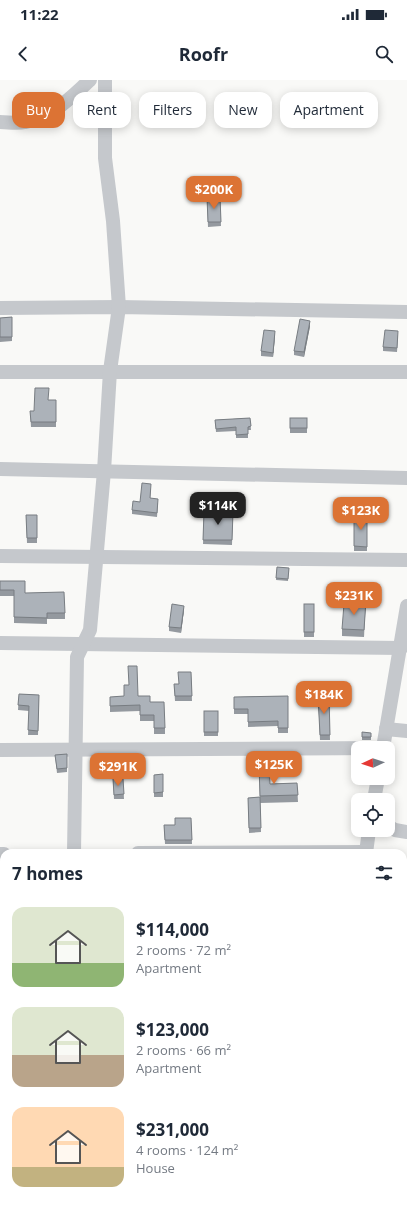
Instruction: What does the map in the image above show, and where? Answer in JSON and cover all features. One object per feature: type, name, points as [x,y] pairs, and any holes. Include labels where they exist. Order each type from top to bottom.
[{"type":"street","points":[[0,122],[24,123],[45,116],[59,109],[90,80]]},
{"type":"street","points":[[74,849],[77,658],[90,630],[104,470],[110,371],[120,307],[113,221],[105,158],[105,80]]},
{"type":"street","points":[[0,308],[120,307],[407,312]]},
{"type":"street","points":[[0,372],[407,372]]},
{"type":"street","points":[[0,469],[104,470],[407,478]]},
{"type":"street","points":[[0,556],[407,560]]},
{"type":"street","points":[[384,741],[403,643],[407,606]]},
{"type":"street","points":[[0,643],[403,643]]},
{"type":"street","points":[[386,729],[407,731]]},
{"type":"street","points":[[0,750],[351,748]]},
{"type":"street","points":[[395,830],[407,832]]},
{"type":"street","points":[[367,849],[369,837]]},
{"type":"building","points":[[207,197],[220,197],[221,222],[208,222]]},
{"type":"building","points":[[12,317],[12,337],[0,337],[0,318]]},
{"type":"building","points":[[300,319],[310,321],[304,352],[294,351]]},
{"type":"building","points":[[264,330],[275,331],[273,353],[261,351]]},
{"type":"building","points":[[385,330],[398,331],[397,348],[383,347]]},
{"type":"building","points":[[35,388],[49,388],[48,400],[56,400],[56,422],[31,422],[30,411],[34,411]]},
{"type":"building","points":[[250,418],[251,426],[248,427],[248,434],[236,435],[236,427],[216,429],[215,420]]},
{"type":"building","points":[[290,418],[307,418],[307,428],[290,428]]},
{"type":"building","points":[[142,483],[151,484],[150,498],[158,499],[157,513],[132,510],[133,501],[140,502]]},
{"type":"building","points":[[204,512],[233,512],[232,540],[203,540]]},
{"type":"building","points":[[26,515],[37,515],[37,538],[27,538]]},
{"type":"building","points":[[354,516],[367,516],[367,547],[354,546]]},
{"type":"building","points":[[277,567],[289,568],[288,579],[276,578]]},
{"type":"building","points":[[0,581],[25,581],[25,593],[64,592],[65,613],[47,613],[47,618],[14,617],[14,590],[0,590]]},
{"type":"building","points":[[357,599],[366,600],[364,630],[342,629],[344,604],[356,604]]},
{"type":"building","points":[[172,604],[184,606],[181,628],[169,627]]},
{"type":"building","points":[[304,604],[314,604],[314,632],[304,632]]},
{"type":"building","points":[[128,666],[137,666],[138,696],[150,696],[150,702],[164,702],[165,728],[154,728],[154,715],[140,715],[140,705],[110,706],[110,697],[124,696],[124,685],[129,685]]},
{"type":"building","points":[[178,672],[191,672],[192,696],[175,696],[174,684],[179,684]]},
{"type":"building","points":[[19,694],[39,695],[38,731],[28,730],[29,706],[18,705]]},
{"type":"building","points":[[288,696],[288,728],[278,728],[278,721],[248,722],[248,709],[234,709],[234,697]]},
{"type":"building","points":[[318,696],[329,696],[330,735],[320,735]]},
{"type":"building","points":[[204,711],[218,711],[218,732],[204,732]]},
{"type":"building","points":[[362,732],[371,733],[371,737],[362,737]]},
{"type":"building","points":[[67,754],[67,768],[57,769],[55,755]]},
{"type":"building","points":[[269,764],[270,784],[297,783],[298,795],[260,796],[259,765]]},
{"type":"building","points":[[163,774],[163,792],[154,793],[154,775]]},
{"type":"building","points":[[113,779],[123,779],[124,794],[114,795]]},
{"type":"building","points":[[260,797],[261,828],[249,828],[248,798]]},
{"type":"building","points":[[175,818],[191,818],[192,840],[165,840],[164,825],[175,825]]}]
